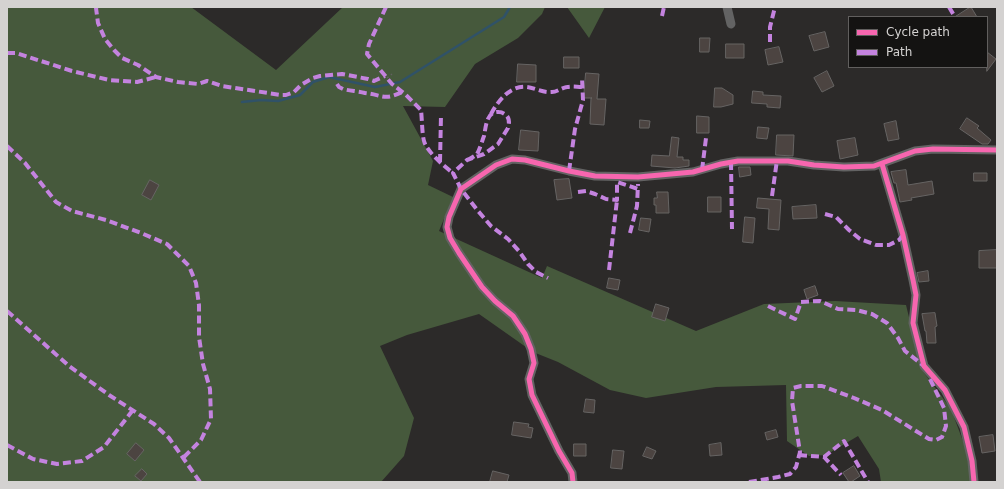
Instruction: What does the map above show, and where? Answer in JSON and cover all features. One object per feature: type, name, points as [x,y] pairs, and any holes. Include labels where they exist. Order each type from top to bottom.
[{"type":"street","points":[[727,7],[731,24]]},
{"type":"street","points":[[573,482],[572,474],[559,451],[532,395],[529,379],[534,363],[531,348],[524,334],[513,316],[495,301],[482,287],[450,238],[447,227],[449,217],[461,189],[496,165],[512,159],[525,160],[595,176],[638,177],[693,172],[738,161],[788,161],[814,165],[844,167],[874,166],[915,152],[934,149],[997,150]]},
{"type":"street","points":[[882,164],[903,234],[913,280],[916,295],[914,324],[924,366],[945,390],[964,427],[972,461],[974,482]]},
{"type":"path","points":[[387,78],[392,74]]},
{"type":"green space","points":[[7,7],[191,7],[276,70],[343,7],[545,7],[542,14],[518,38],[475,64],[445,107],[403,106],[433,161],[428,185],[453,197],[439,231],[542,278],[547,266],[696,331],[764,304],[835,301],[906,305],[922,370],[951,409],[970,460],[972,482],[881,482],[879,469],[858,436],[826,455],[809,456],[787,441],[786,385],[716,387],[646,398],[610,390],[558,362],[533,352],[479,314],[407,335],[380,346],[414,418],[404,456],[381,482],[7,482]]},
{"type":"green space","points":[[567,7],[605,7],[589,38]]},
{"type":"building","points":[[971,7],[976,16],[957,16]]},
{"type":"building","points":[[825,32],[829,47],[814,51],[809,36]]},
{"type":"building","points":[[700,38],[710,38],[709,52],[700,52]]},
{"type":"building","points":[[726,44],[744,44],[744,58],[726,58]]},
{"type":"building","points":[[779,47],[783,62],[768,65],[765,50]]},
{"type":"building","points":[[988,53],[996,59],[987,71],[988,68]]},
{"type":"building","points":[[564,57],[579,57],[579,68],[564,68]]},
{"type":"building","points":[[518,64],[536,65],[536,82],[517,82]]},
{"type":"building","points":[[827,71],[834,86],[822,92],[814,78]]},
{"type":"building","points":[[586,73],[599,74],[597,99],[606,99],[604,125],[590,124],[591,98],[584,98]]},
{"type":"building","points":[[715,88],[722,88],[733,95],[733,104],[714,107]]},
{"type":"building","points":[[753,91],[763,92],[763,95],[781,96],[780,108],[767,107],[767,104],[752,103]]},
{"type":"building","points":[[697,116],[709,117],[709,133],[697,133]]},
{"type":"building","points":[[967,118],[979,126],[977,128],[991,140],[988,144],[982,144],[960,129]]},
{"type":"building","points":[[640,120],[650,121],[649,128],[640,128]]},
{"type":"building","points":[[896,121],[899,139],[888,141],[884,124]]},
{"type":"building","points":[[758,127],[769,128],[767,139],[757,138]]},
{"type":"building","points":[[521,130],[539,132],[538,151],[519,150]]},
{"type":"building","points":[[777,135],[794,135],[793,156],[776,155]]},
{"type":"building","points":[[672,137],[679,138],[677,157],[683,157],[683,160],[689,160],[689,166],[675,168],[651,166],[652,155],[669,156]]},
{"type":"building","points":[[855,138],[858,155],[840,159],[837,141]]},
{"type":"building","points":[[739,167],[750,167],[751,175],[740,177]]},
{"type":"building","points":[[906,170],[908,185],[932,181],[934,194],[911,198],[912,200],[900,202],[896,183],[894,183],[891,172]]},
{"type":"building","points":[[974,173],[987,173],[987,181],[974,181]]},
{"type":"building","points":[[569,179],[572,198],[557,200],[554,180]]},
{"type":"building","points":[[150,180],[159,185],[151,200],[142,195]]},
{"type":"building","points":[[657,192],[668,192],[669,213],[656,213],[654,198],[657,198]]},
{"type":"building","points":[[708,197],[721,197],[721,212],[708,212]]},
{"type":"building","points":[[758,198],[781,200],[779,230],[768,229],[769,209],[757,208]]},
{"type":"building","points":[[816,205],[817,218],[793,219],[792,207]]},
{"type":"building","points":[[745,217],[755,218],[753,243],[743,242]]},
{"type":"building","points":[[641,218],[651,219],[649,232],[639,230]]},
{"type":"building","points":[[997,250],[997,268],[979,268],[979,251]]},
{"type":"building","points":[[928,271],[929,281],[919,282],[917,273]]},
{"type":"building","points":[[609,278],[620,280],[618,290],[607,288]]},
{"type":"building","points":[[815,286],[818,295],[807,299],[804,290]]},
{"type":"building","points":[[656,304],[669,308],[665,321],[652,317]]},
{"type":"building","points":[[935,313],[937,326],[935,327],[936,343],[927,343],[922,314]]},
{"type":"building","points":[[586,399],[595,400],[594,413],[584,412]]},
{"type":"building","points":[[514,422],[529,424],[528,427],[533,428],[531,438],[512,435]]},
{"type":"building","points":[[776,430],[778,437],[767,440],[765,433]]},
{"type":"building","points":[[993,435],[995,451],[982,453],[979,437]]},
{"type":"building","points":[[136,443],[144,450],[135,461],[127,454]]},
{"type":"building","points":[[721,443],[722,455],[710,456],[709,445]]},
{"type":"building","points":[[574,444],[586,444],[586,456],[574,456]]},
{"type":"building","points":[[647,447],[656,451],[652,459],[643,456]]},
{"type":"building","points":[[613,450],[624,451],[622,469],[611,468]]},
{"type":"building","points":[[854,466],[860,476],[849,482],[843,473]]},
{"type":"building","points":[[142,469],[147,474],[141,481],[135,476]]},
{"type":"building","points":[[493,471],[509,475],[507,482],[490,482]]},
{"type":"waterway","points":[[242,102],[261,100],[278,101],[300,95],[313,82],[329,77],[375,87],[400,82],[504,17],[510,7]]},
{"type":"marked path","points":[[97,7],[98,23],[105,39],[114,50],[122,58],[138,65],[156,77],[178,82],[198,84],[207,81],[222,86],[286,95],[294,92],[301,85],[313,78],[320,76],[342,74],[374,81],[385,76]]},
{"type":"marked path","points":[[386,7],[369,44],[367,54],[392,84],[405,94],[421,110],[423,134],[426,145],[436,158],[453,173]]},
{"type":"marked path","points":[[662,16],[664,7]]},
{"type":"marked path","points":[[770,42],[770,27],[775,7]]},
{"type":"marked path","points":[[949,7],[954,16]]},
{"type":"marked path","points":[[7,53],[16,53],[72,71],[109,80],[137,82],[156,77]]},
{"type":"marked path","points":[[569,171],[575,129],[583,100],[582,78]]},
{"type":"marked path","points":[[337,84],[343,89],[384,97],[396,95],[402,92]]},
{"type":"marked path","points":[[491,114],[505,95],[510,91],[521,87],[549,92],[567,87],[582,87]]},
{"type":"marked path","points":[[467,160],[477,154],[484,136],[487,120],[491,114],[501,112],[506,115],[509,120],[508,128],[498,144],[484,154],[467,160],[453,173],[461,189],[491,226],[508,239],[536,272],[548,278]]},
{"type":"marked path","points":[[440,162],[441,115]]},
{"type":"marked path","points":[[702,170],[706,138]]},
{"type":"marked path","points":[[7,146],[25,163],[56,202],[72,211],[106,220],[167,244],[189,266],[196,283],[199,305],[199,337],[203,364],[210,389],[211,419],[201,440],[183,458]]},
{"type":"marked path","points":[[772,196],[777,160]]},
{"type":"marked path","points":[[731,162],[732,229]]},
{"type":"marked path","points":[[578,192],[586,191],[606,199],[617,200],[617,182],[638,189]]},
{"type":"marked path","points":[[630,233],[637,206],[638,184]]},
{"type":"marked path","points":[[609,270],[617,200]]},
{"type":"marked path","points":[[825,214],[836,217],[860,239],[876,245],[889,245],[899,240],[903,235]]},
{"type":"marked path","points":[[768,306],[795,319],[801,302],[820,301],[838,309],[856,310],[872,314],[887,323],[905,351],[924,366]]},
{"type":"marked path","points":[[7,311],[69,366],[109,395],[154,424],[169,438],[200,482]]},
{"type":"marked path","points":[[749,482],[790,474],[796,467],[800,452],[792,401],[793,388],[801,386],[822,386],[882,410],[929,439],[936,440],[942,437],[946,426],[944,408],[929,377]]},
{"type":"marked path","points":[[7,445],[33,459],[57,464],[82,461],[104,447],[133,410]]},
{"type":"marked path","points":[[824,457],[844,441],[868,482]]},
{"type":"marked path","points":[[799,455],[824,457],[841,475]]},
{"type":"cycle path","points":[[573,482],[572,473],[559,451],[532,395],[529,379],[534,363],[531,349],[525,334],[513,316],[495,301],[482,287],[450,238],[447,227],[449,217],[461,189],[496,165],[512,159],[525,160],[595,176],[638,177],[693,172],[738,161],[788,161],[814,165],[844,167],[874,166],[915,151],[933,149],[997,150]]},
{"type":"cycle path","points":[[882,164],[903,235],[913,280],[916,295],[913,323],[924,366],[945,390],[964,427],[972,461],[974,482]]}]
